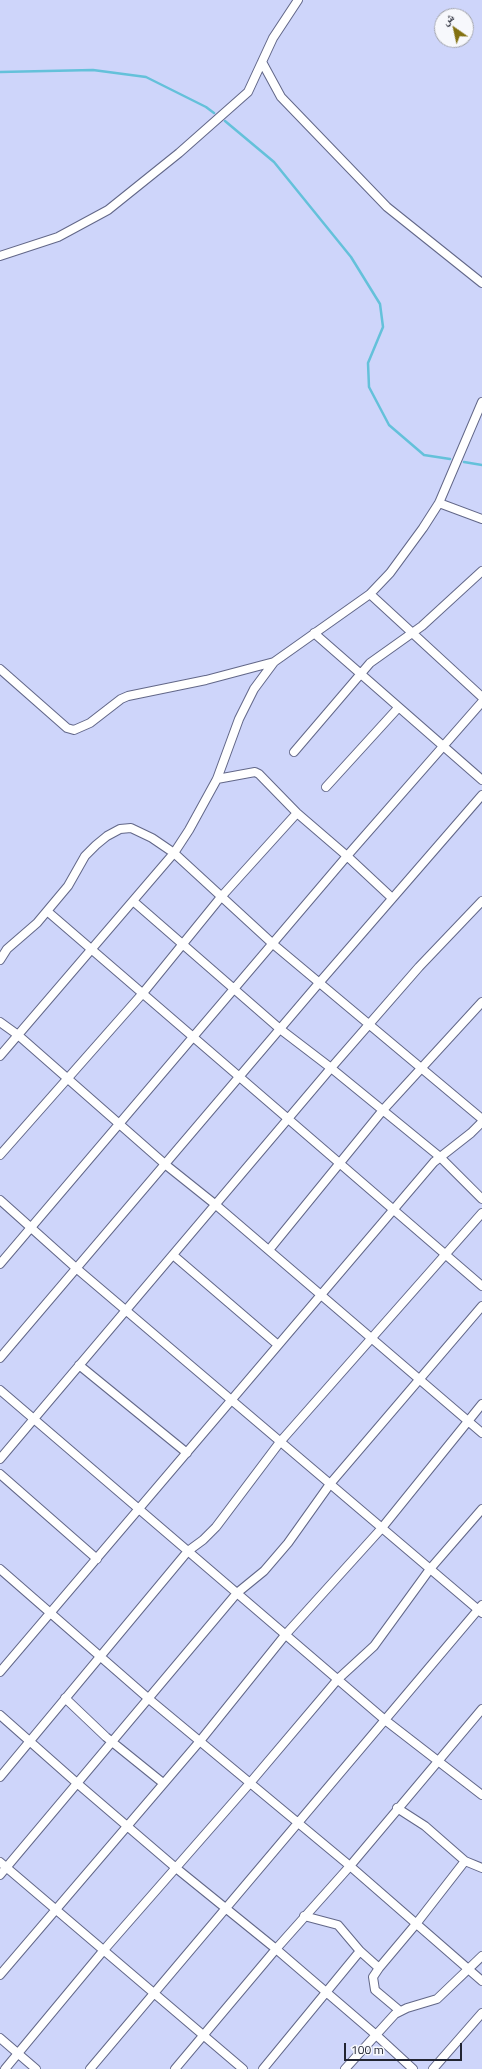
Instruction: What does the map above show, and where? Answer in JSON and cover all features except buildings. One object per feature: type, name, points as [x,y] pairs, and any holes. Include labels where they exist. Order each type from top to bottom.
[{"type":"street","points":[[0,256],[58,237],[108,210],[180,154],[248,92],[273,38],[298,0]]},
{"type":"street","points":[[262,62],[281,96],[387,207],[482,284]]},
{"type":"street","points":[[0,1056],[174,853],[190,830],[217,779],[242,713],[254,689],[274,662],[370,594],[390,573],[424,528],[439,503],[482,402]]},
{"type":"street","points":[[439,503],[482,519]]},
{"type":"street","points":[[294,752],[360,675],[384,652],[412,634],[451,601],[482,571]]},
{"type":"street","points":[[370,594],[482,697]]},
{"type":"street","points":[[314,633],[360,675],[482,780]]},
{"type":"street","points":[[0,669],[57,720],[67,728],[74,730],[90,723],[121,699],[128,696],[206,680],[274,662]]},
{"type":"street","points":[[0,1264],[347,856],[482,702]]},
{"type":"street","points":[[326,787],[398,708]]},
{"type":"street","points":[[217,779],[255,772],[262,776],[297,813],[347,856],[392,898]]},
{"type":"street","points":[[0,1358],[166,1165],[319,983],[482,795]]},
{"type":"street","points":[[0,1155],[66,1078],[143,993],[221,897],[297,813]]},
{"type":"street","points":[[0,960],[8,948],[37,923],[68,886],[85,856],[107,836],[120,829],[131,828],[174,853],[273,944],[482,1121],[472,1133],[440,1157],[393,1209],[140,1509],[0,1672]]},
{"type":"street","points":[[133,901],[235,988],[280,1029],[332,1068],[440,1157],[482,1199]]},
{"type":"street","points":[[0,1459],[33,1418],[419,967],[482,901]]},
{"type":"street","points":[[47,911],[482,1286]]},
{"type":"street","points":[[269,1250],[383,1110],[482,1002]]},
{"type":"street","points":[[0,1022],[18,1035],[166,1165],[216,1205],[482,1432]]},
{"type":"street","points":[[0,1200],[76,1268],[126,1309],[381,1529],[430,1570],[481,1609],[385,1720],[90,2069]]},
{"type":"street","points":[[0,1777],[188,1551],[203,1540],[216,1527],[280,1442],[482,1213]]},
{"type":"street","points":[[173,1255],[278,1345]]},
{"type":"street","points":[[0,1875],[3,1865],[78,1784],[237,1593],[264,1571],[283,1549],[330,1484],[482,1306]]},
{"type":"street","points":[[79,1365],[187,1453]]},
{"type":"street","points":[[0,1390],[385,1720],[482,1795]]},
{"type":"street","points":[[0,1975],[200,1741],[286,1634],[381,1529],[482,1404]]},
{"type":"street","points":[[0,1474],[97,1559]]},
{"type":"street","points":[[5,2069],[103,1951],[250,1783],[338,1679],[374,1646],[430,1570],[482,1509]]},
{"type":"street","points":[[0,1569],[149,1699],[350,1866],[482,1981]]},
{"type":"street","points":[[65,1698],[113,1743],[163,1783]]},
{"type":"street","points":[[0,1715],[126,1826],[276,1949],[375,2034],[413,2069]]},
{"type":"street","points":[[175,2069],[304,1916],[350,1866],[397,1808],[481,1715]]},
{"type":"street","points":[[397,1808],[425,1826],[465,1861],[482,1868]]},
{"type":"street","points":[[400,2011],[373,1988],[373,1977],[378,1968],[416,1924],[465,1861]]},
{"type":"street","points":[[3,1865],[243,2069]]},
{"type":"street","points":[[304,1916],[338,1925],[378,1968]]},
{"type":"street","points":[[263,2069],[360,1950]]},
{"type":"street","points":[[345,2069],[375,2034],[395,2014],[437,1999],[482,1956]]},
{"type":"street","points":[[433,2069],[482,2013]]},
{"type":"street","points":[[0,2038],[36,2069]]},
{"type":"waterway","points":[[0,72],[93,70],[146,77],[206,107],[214,113]]},
{"type":"waterway","points":[[225,121],[274,162],[351,257],[380,304],[383,327],[368,363],[369,387],[389,425],[424,455],[450,459]]},
{"type":"waterway","points":[[464,462],[482,465]]}]
